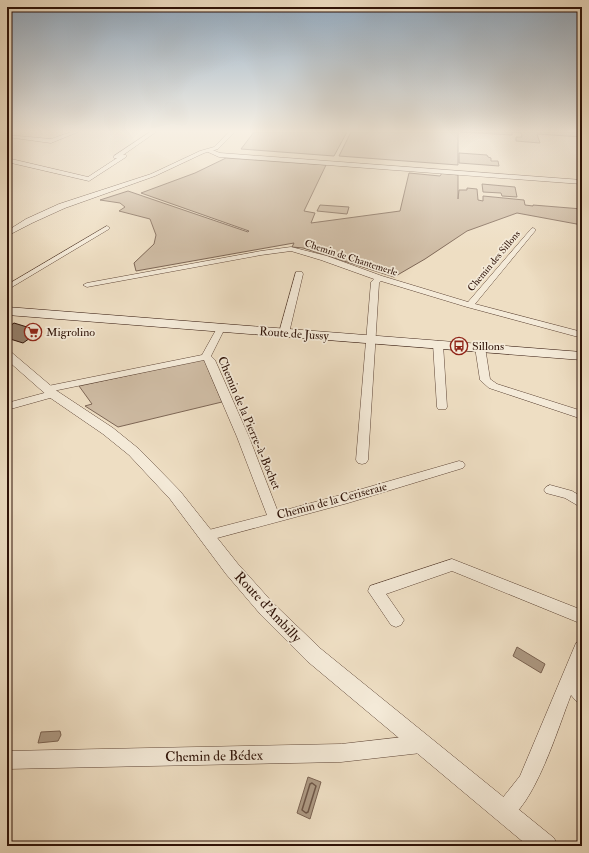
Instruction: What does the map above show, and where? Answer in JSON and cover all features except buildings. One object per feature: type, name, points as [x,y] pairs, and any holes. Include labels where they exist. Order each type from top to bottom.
[{"type":"main road","name":"Route de Jussy","points":[[7,311],[582,356]]},
{"type":"street","points":[[56,172],[90,179],[101,172]]},
{"type":"street","points":[[82,178],[92,172]]},
{"type":"street","points":[[7,234],[29,221],[62,206],[160,172]]},
{"type":"street","points":[[7,241],[51,216],[174,172]]},
{"type":"street","points":[[445,172],[582,182]]},
{"type":"street","points":[[523,172],[582,176]]},
{"type":"street","points":[[7,288],[107,228]]},
{"type":"street","name":"Chemin des Sillons","points":[[470,305],[533,230]]},
{"type":"street","name":"Chemin de Chantemerle","points":[[87,285],[261,253],[291,249],[324,258],[379,278],[470,305],[582,335]]},
{"type":"street","points":[[284,333],[299,274]]},
{"type":"street","points":[[362,460],[375,281],[379,278]]},
{"type":"street","points":[[206,357],[221,328]]},
{"type":"street","points":[[438,344],[442,407]]},
{"type":"street","points":[[480,348],[485,380],[493,386],[582,415]]},
{"type":"street","name":"Route d'Ambilly","points":[[7,354],[50,392],[108,431],[134,452],[175,495],[206,536],[267,609],[292,634],[421,744],[546,846]]},
{"type":"street","name":"Chemin de la Pierre-à-Bochet","points":[[50,392],[179,361],[206,357],[210,360],[243,437],[274,517]]},
{"type":"street","points":[[7,407],[50,392]]},
{"type":"street","name":"Chemin de la Ceriseraie","points":[[206,536],[459,465]]},
{"type":"street","points":[[550,490],[568,494],[582,503]]},
{"type":"street","points":[[396,620],[375,591],[452,565],[582,617]]},
{"type":"street","points":[[504,812],[527,782],[570,681],[582,648]]},
{"type":"street","points":[[570,681],[582,695]]},
{"type":"street","name":"Chemin de Bédex","points":[[7,760],[341,753],[421,744]]},
{"type":"shaded area","points":[[323,172],[304,211],[315,213],[311,223],[400,211],[409,173],[440,176],[442,173],[458,175],[458,199],[459,190],[467,190],[467,188],[477,189],[478,200],[483,201],[483,196],[524,200],[525,205],[582,209],[582,225],[517,213],[467,231],[425,259],[394,277],[303,248],[292,247],[294,243],[136,271],[134,263],[154,244],[156,235],[150,219],[119,211],[125,207],[120,203],[100,200],[128,191],[248,232],[249,231],[141,193],[195,173]]},
{"type":"shaded area","points":[[482,184],[515,187],[517,197],[502,196],[501,193],[483,192]]},
{"type":"shaded area","points":[[320,205],[349,207],[347,214],[317,211]]},
{"type":"shaded area","points":[[204,359],[222,402],[118,427],[85,406],[92,404],[79,386]]},
{"type":"water","points":[[517,647],[545,664],[541,673],[513,656]]},
{"type":"water","points":[[60,731],[61,735],[58,741],[38,743],[41,732]]},
{"type":"water","points":[[308,777],[321,782],[310,819],[297,813]]},
{"type":"place","name":"Migrolino","points":[[33,332]]},
{"type":"place","name":"Sillons","points":[[459,346]]}]
